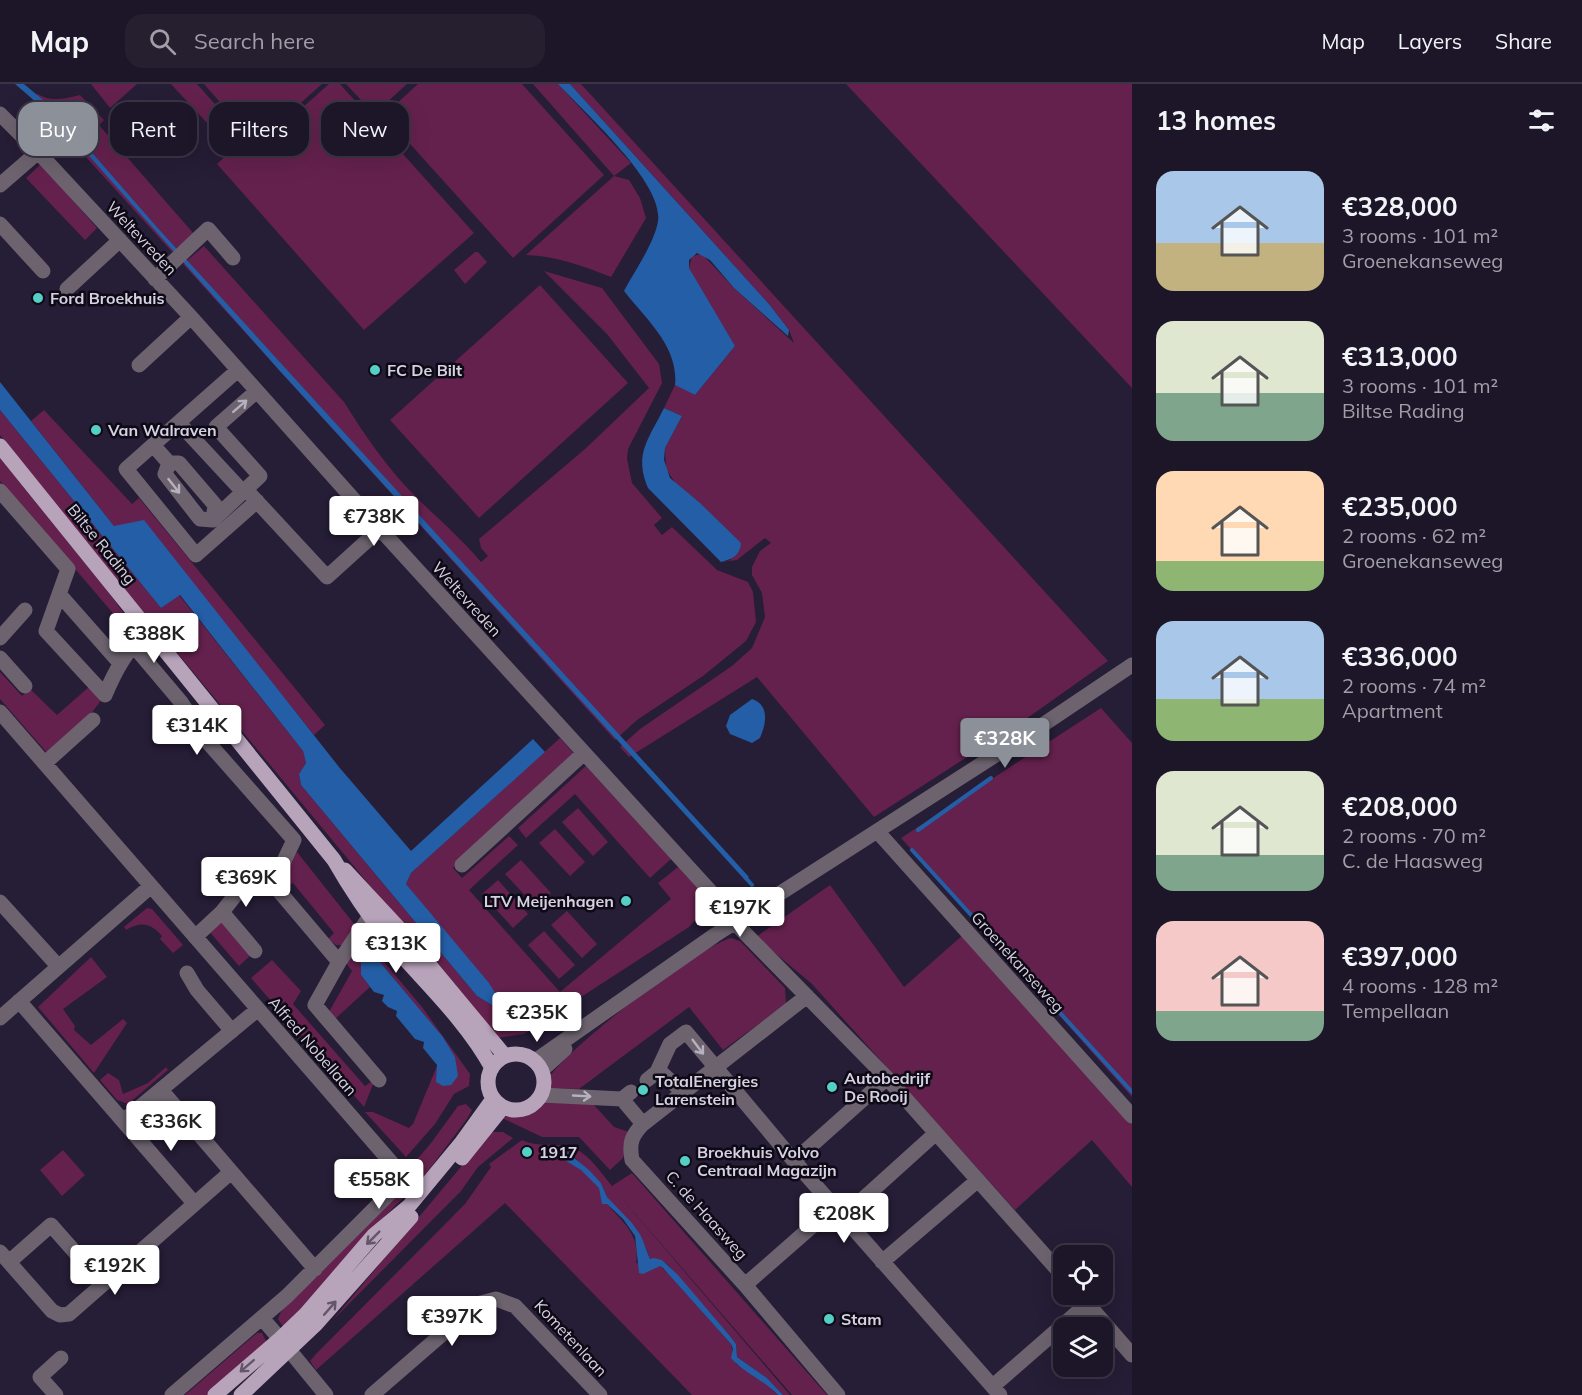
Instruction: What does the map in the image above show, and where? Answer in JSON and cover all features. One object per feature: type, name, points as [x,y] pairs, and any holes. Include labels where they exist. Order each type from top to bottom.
[{"type":"main road","name":"Biltse Rading","points":[[0,446],[374,910],[482,1049],[492,1068]]},
{"type":"main road","name":"Biltse Rading","points":[[374,910],[505,1056]]},
{"type":"main road","points":[[520,1054],[538,1065],[544,1087],[542,1095],[529,1108],[520,1110],[498,1103],[489,1089],[492,1068],[505,1056],[520,1054]]},
{"type":"main road","points":[[241,1395],[285,1345],[306,1314],[374,1236],[409,1206],[498,1103]]},
{"type":"main road","points":[[215,1395],[285,1345]]},
{"type":"street","name":"Weltevreden","points":[[0,114],[18,132]]},
{"type":"street","points":[[0,184],[33,156]]},
{"type":"street","name":"Weltevreden","points":[[42,156],[191,317],[380,530],[721,903],[734,922],[807,996]]},
{"type":"street","points":[[1,227],[43,271]]},
{"type":"street","points":[[155,279],[208,229],[233,258]]},
{"type":"street","points":[[67,289],[120,240]]},
{"type":"street","points":[[139,365],[191,317]]},
{"type":"street","points":[[238,370],[126,469],[196,555],[256,501]]},
{"type":"street","points":[[198,444],[257,392]]},
{"type":"street","points":[[179,423],[327,577],[380,530]]},
{"type":"street","points":[[153,445],[169,463],[165,474],[200,519],[213,520],[260,476],[216,427]]},
{"type":"street","points":[[0,491],[68,569],[46,631],[105,695],[119,662],[132,644],[148,630]]},
{"type":"street","points":[[59,594],[119,662]]},
{"type":"street","points":[[0,638],[25,610]]},
{"type":"street","points":[[132,644],[181,702],[205,740],[294,840],[273,884],[339,962],[374,910]]},
{"type":"street","points":[[0,658],[25,686]]},
{"type":"street","points":[[538,1065],[608,1011],[734,922],[1132,665]]},
{"type":"street","name":"Alfred Nobellaan","points":[[0,712],[396,1168],[398,1181],[393,1190],[315,1269]]},
{"type":"street","points":[[45,763],[93,720]]},
{"type":"street","points":[[462,865],[584,754]]},
{"type":"street","name":"Groenekanseweg","points":[[878,831],[1132,1116]]},
{"type":"street","points":[[195,937],[222,912],[245,883]]},
{"type":"street","points":[[0,1018],[151,886]]},
{"type":"street","points":[[0,902],[58,966]]},
{"type":"street","points":[[222,912],[255,951]]},
{"type":"street","name":"Alfred Nobellaan","points":[[339,962],[315,1005],[379,1080]]},
{"type":"street","points":[[187,973],[197,990],[232,1030]]},
{"type":"street","points":[[807,996],[887,1078],[1053,1265]]},
{"type":"street","name":"C. de Haasweg","points":[[807,996],[643,1124],[631,1138],[632,1160],[745,1284],[838,1395]]},
{"type":"street","points":[[19,1001],[194,1203]]},
{"type":"street","points":[[123,1121],[257,1010]]},
{"type":"street","points":[[684,1093],[664,1075],[652,1076],[670,1044],[686,1032],[715,1070],[996,1391],[1077,1305]]},
{"type":"street","points":[[794,1161],[887,1078]]},
{"type":"street","points":[[161,1090],[315,1269],[172,1395]]},
{"type":"street","points":[[542,1095],[627,1095],[643,1124]]},
{"type":"street","points":[[745,1284],[936,1133]]},
{"type":"street","points":[[103,1284],[51,1225],[5,1257],[52,1311],[60,1315],[69,1314],[231,1172]]},
{"type":"street","points":[[882,1262],[978,1180]]},
{"type":"street","name":"Kometenlaan","points":[[372,1395],[477,1304],[496,1299],[515,1306],[600,1395]]},
{"type":"street","points":[[1088,1305],[1132,1355]]},
{"type":"street","points":[[262,1317],[326,1395]]},
{"type":"street","points":[[56,1395],[40,1377],[62,1358]]},
{"type":"shaded area","points":[[91,84],[137,84],[117,102],[110,102],[110,108]]},
{"type":"shaded area","points":[[171,84],[197,84],[213,102],[209,102],[209,125],[197,112],[197,102],[188,102]]},
{"type":"shaded area","points":[[204,84],[322,84],[302,102],[220,102]]},
{"type":"shaded area","points":[[329,84],[340,84],[356,102],[321,102],[321,156],[405,156],[474,233],[364,330],[217,164],[226,156],[309,156],[309,102]]},
{"type":"shaded area","points":[[346,84],[407,84],[387,102],[363,102]]},
{"type":"shaded area","points":[[418,84],[522,84],[604,175],[513,258],[409,143],[409,102],[398,102]]},
{"type":"shaded area","points":[[533,84],[558,84],[631,163],[614,176]]},
{"type":"shaded area","points":[[570,84],[581,84],[1108,661],[1023,721],[874,817],[757,677],[629,757],[620,747],[640,729],[732,666],[752,648],[765,617],[762,593],[752,575],[752,567],[760,551],[771,543],[765,538],[737,560],[721,562],[731,560],[699,502],[676,484],[666,469],[665,448],[682,416],[664,408],[675,385],[695,395],[735,346],[694,280],[689,268],[692,256],[702,254],[734,288],[794,343],[789,330],[769,304]]},
{"type":"shaded area","points":[[846,84],[1132,84],[1132,388]]},
{"type":"shaded area","points":[[37,94],[53,99],[80,95],[87,102],[36,102],[33,99]]},
{"type":"shaded area","points":[[98,114],[104,120],[99,125],[110,138],[110,156],[126,156],[194,234],[172,252],[85,156],[98,156]]},
{"type":"shaded area","points":[[41,164],[97,228],[85,240],[26,178]]},
{"type":"shaded area","points":[[614,176],[629,180],[640,198],[646,218],[611,277],[580,265],[526,255]]},
{"type":"shaded area","points":[[204,246],[344,402],[377,451],[405,486],[481,562],[488,556],[481,548],[479,539],[585,449],[649,388],[607,334],[544,271],[602,288],[659,364],[662,383],[628,449],[627,459],[632,483],[662,518],[654,525],[662,535],[672,527],[717,570],[748,582],[753,592],[756,622],[746,641],[703,676],[637,720],[615,740],[183,264]]},
{"type":"shaded area","points":[[478,252],[487,262],[465,284],[454,270]]},
{"type":"shaded area","points":[[540,285],[628,383],[479,518],[390,420]]},
{"type":"shaded area","points":[[0,410],[161,608],[179,595],[303,751],[306,763],[299,774],[301,785],[477,996],[497,1008],[500,1001],[406,884],[411,873],[560,738],[576,756],[453,868],[462,878],[509,836],[518,845],[469,890],[560,992],[671,899],[658,883],[678,867],[711,902],[689,927],[524,1034],[496,1038],[0,435]]},
{"type":"shaded area","points":[[44,410],[132,504],[139,498],[325,725],[314,735],[285,699],[114,526],[31,421]]},
{"type":"shaded area","points":[[0,458],[109,593],[130,622],[129,632],[0,481]]},
{"type":"shaded area","points":[[0,672],[22,696],[30,689],[57,715],[90,686],[102,699],[87,719],[49,755],[0,699]]},
{"type":"shaded area","points":[[1101,708],[1132,743],[1132,1097],[901,838]]},
{"type":"shaded area","points":[[586,766],[671,859],[650,878],[575,794],[526,838],[518,828]]},
{"type":"shaded area","points":[[578,808],[608,842],[593,856],[562,822]]},
{"type":"shaded area","points":[[555,829],[585,862],[570,876],[539,843]]},
{"type":"shaded area","points":[[297,852],[355,925],[344,945],[336,945],[328,939],[334,933],[293,883],[285,887],[280,879]]},
{"type":"shaded area","points":[[521,860],[551,893],[536,907],[505,874]]},
{"type":"shaded area","points":[[498,880],[528,914],[513,928],[482,894]]},
{"type":"shaded area","points":[[830,885],[904,987],[964,934],[1132,1123],[1132,1187],[1092,1140],[1015,1210],[812,984],[756,937]]},
{"type":"shaded area","points":[[147,908],[152,909],[183,945],[173,953],[160,939],[162,936],[154,928],[136,925],[126,930],[124,927]]},
{"type":"shaded area","points":[[567,911],[597,944],[582,958],[551,925]]},
{"type":"shaded area","points":[[221,920],[253,953],[239,966],[208,930]]},
{"type":"shaded area","points":[[544,931],[575,965],[559,979],[528,945]]},
{"type":"shaded area","points":[[731,938],[740,941],[785,988],[786,1004],[723,1050],[689,1007],[579,1089],[546,1088],[551,1075],[583,1042],[608,1021],[691,959]]},
{"type":"shaded area","points":[[360,941],[373,949],[422,1007],[470,1074],[469,1086],[454,1094],[435,1124],[406,1157],[365,1112],[373,1112],[409,1128],[413,1124],[437,1066],[455,1057],[443,1037],[369,949],[361,975],[370,987],[335,1019],[329,1012],[352,971],[346,963]]},
{"type":"shaded area","points":[[91,957],[107,977],[63,1009],[75,1026],[74,1030],[91,1045],[123,1019],[127,1023],[94,1073],[38,1007]]},
{"type":"shaded area","points":[[272,960],[301,991],[293,1004],[365,1086],[375,1079],[364,1107],[251,978]]},
{"type":"shaded area","points":[[166,1067],[168,1070],[128,1104],[117,1100],[100,1080],[108,1073],[119,1080],[123,1094],[148,1083]]},
{"type":"shaded area","points":[[544,1098],[594,1105],[614,1127],[629,1132],[623,1158],[610,1170],[579,1137],[542,1137],[502,1118],[534,1109]]},
{"type":"shaded area","points":[[466,1104],[472,1110],[467,1119],[422,1179],[365,1236],[288,1325],[283,1327],[278,1319],[282,1309],[405,1186],[409,1180],[409,1169],[458,1106]]},
{"type":"shaded area","points":[[490,1132],[503,1132],[513,1138],[478,1167],[461,1191],[332,1321]]},
{"type":"shaded area","points":[[522,1140],[576,1149],[590,1159],[612,1186],[632,1173],[827,1395],[792,1395],[618,1194],[790,1395],[783,1395],[767,1378],[737,1357],[736,1344],[730,1336],[668,1265],[662,1260],[650,1259],[646,1248],[607,1197],[601,1183],[572,1155],[566,1161],[596,1183],[604,1200],[628,1228],[635,1243],[636,1263],[660,1266],[669,1274],[731,1344],[736,1364],[762,1380],[778,1395],[692,1395],[505,1203],[316,1370],[310,1361],[316,1354],[465,1204],[491,1167],[489,1164]]},
{"type":"shaded area","points":[[63,1150],[85,1175],[62,1196],[40,1170]]},
{"type":"shaded area","points":[[257,1333],[262,1333],[267,1343],[210,1395],[185,1395]]},
{"type":"water","points":[[15,84],[24,84],[46,102],[36,102]]},
{"type":"water","points":[[558,84],[570,84],[769,304],[789,330],[788,336],[734,288],[710,260],[697,253],[689,260],[689,268],[735,346],[695,395],[675,385],[672,358],[666,346],[651,323],[624,291],[653,238],[658,221],[656,205],[649,188],[636,168]]},
{"type":"water","points":[[89,156],[95,156],[155,225],[749,877],[745,880],[279,370]]},
{"type":"water","points":[[0,382],[114,526],[144,520],[339,767],[411,851],[533,739],[545,752],[411,873],[406,884],[489,983],[500,1001],[497,1008],[477,996],[301,785],[299,774],[306,763],[303,751],[180,595],[161,608],[0,410]]},
{"type":"water","points":[[664,408],[682,416],[665,448],[664,460],[670,478],[699,502],[741,543],[737,554],[729,560],[721,562],[648,488],[642,465],[643,455],[649,437]]},
{"type":"water","points":[[752,699],[762,706],[765,716],[760,738],[752,743],[730,734],[726,726],[730,715]]},
{"type":"water","points":[[369,949],[443,1037],[455,1057],[458,1076],[451,1085],[443,1086],[436,1082],[437,1065],[423,1048],[424,1042],[415,1039],[396,1016],[397,1011],[382,1001],[384,995],[374,992],[361,975],[361,955]]},
{"type":"water","points":[[567,1152],[601,1183],[607,1197],[641,1236],[650,1259],[662,1260],[678,1275],[730,1336],[736,1344],[737,1357],[767,1378],[783,1395],[778,1395],[731,1358],[733,1349],[731,1344],[663,1268],[660,1266],[643,1274],[639,1273],[635,1236],[623,1219],[607,1204],[602,1204],[599,1188],[581,1170],[563,1159],[562,1155]]},
{"type":"waterway","points":[[918,830],[991,778]]},
{"type":"waterway","points":[[912,850],[1132,1092]]},
{"type":"waterway","points":[[745,877],[752,885]]},
{"type":"place","name":"Ford Broekhuis","points":[[38,298]]},
{"type":"place","name":"FC De Bilt","points":[[375,370]]},
{"type":"place","name":"Van Walraven","points":[[96,430]]},
{"type":"place","name":"LTV Meijenhagen","points":[[626,901]]},
{"type":"place","name":"Autobedrijf De Rooij","points":[[832,1087]]},
{"type":"place","name":"TotalEnergies Larenstein","points":[[643,1090]]},
{"type":"place","name":"1917","points":[[527,1152]]},
{"type":"place","name":"Broekhuis Volvo Centraal Magazijn","points":[[685,1161]]},
{"type":"place","name":"Stam","points":[[829,1319]]}]
